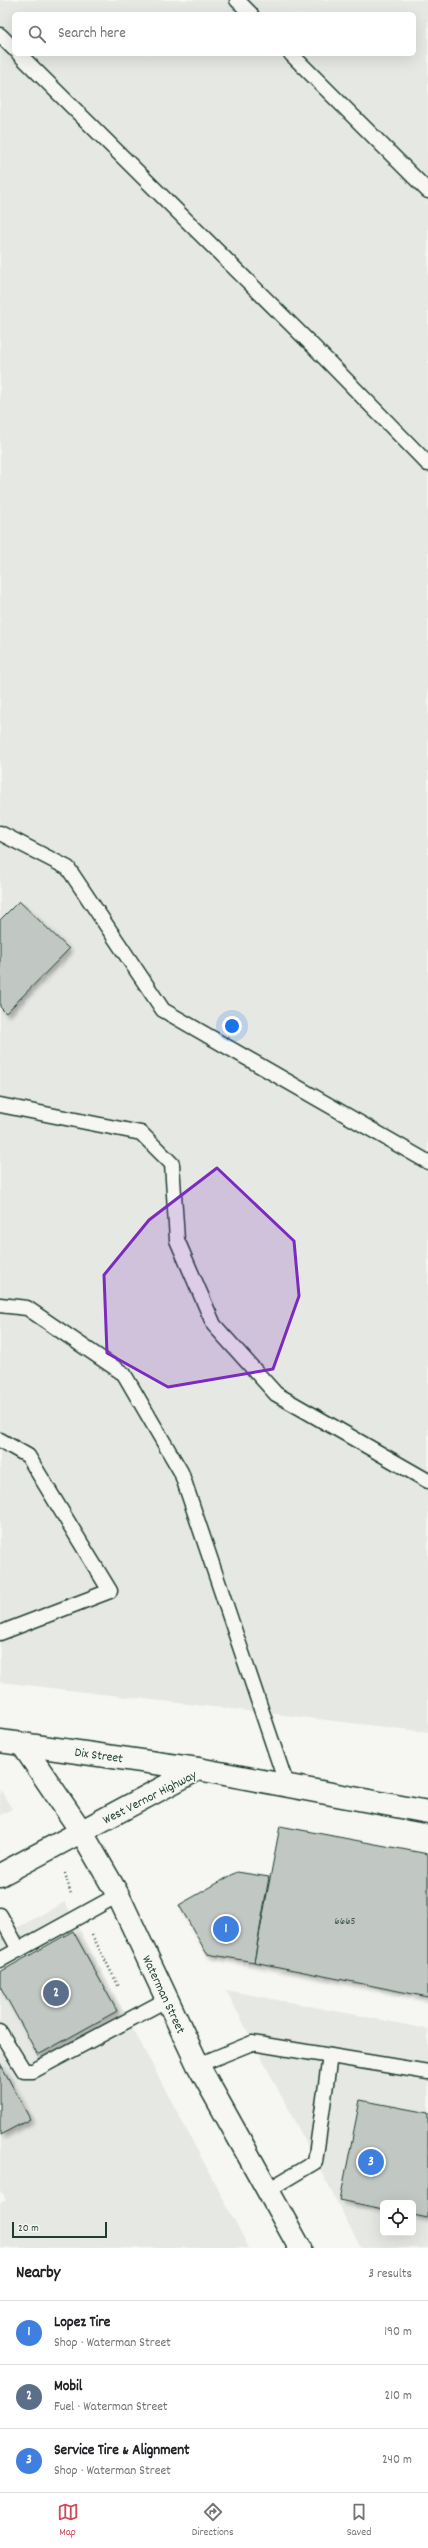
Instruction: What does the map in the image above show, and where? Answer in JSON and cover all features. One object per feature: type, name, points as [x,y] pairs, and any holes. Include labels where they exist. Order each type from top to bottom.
[{"type":"street","name":"Dix Street","points":[[0,1741],[198,1769]]},
{"type":"street","name":"Waterman Street","points":[[22,1744],[82,1831],[118,1895],[198,2065],[300,2248]]},
{"type":"street","name":"West Vernor Highway","points":[[0,1874],[198,1769],[428,1812]]},
{"type":"lane","points":[[237,0],[249,12]]},
{"type":"lane","points":[[0,36],[12,47]]},
{"type":"lane","points":[[21,56],[314,346],[428,464]]},
{"type":"lane","points":[[293,56],[428,191]]},
{"type":"lane","points":[[0,833],[68,868],[163,1010],[428,1162]]},
{"type":"lane","points":[[0,1105],[141,1133],[172,1164],[177,1240],[214,1325],[276,1394],[428,1481]]},
{"type":"lane","points":[[0,1305],[27,1308],[124,1374],[181,1472],[287,1786]]},
{"type":"lane","points":[[0,1440],[28,1456],[110,1591],[0,1633]]},
{"type":"lane","points":[[0,1960],[118,1895]]},
{"type":"lane","points":[[0,1915],[19,1950]]},
{"type":"lane","points":[[0,2032],[21,2068],[24,2071],[33,2071],[168,1999]]},
{"type":"lane","points":[[198,2065],[252,2043],[428,2072]]},
{"type":"lane","points":[[268,2190],[315,2162],[330,2056]]},
{"type":"path","points":[[65,1873],[72,1897]]},
{"type":"path","points":[[90,1931],[119,1987]]},
{"type":"highlighted area","points":[[217,1168],[294,1241],[299,1296],[273,1369],[168,1387],[107,1353],[104,1275],[149,1220]]},
{"type":"shaded area","points":[[0,0],[428,0],[428,1732],[0,1682]]},
{"type":"shaded area","points":[[0,1789],[12,1809],[0,1815]]},
{"type":"shaded area","points":[[65,1902],[249,2248],[0,2248],[0,2203],[6,2200],[0,2190],[0,1937]]},
{"type":"shaded area","points":[[226,1990],[428,2029],[428,2248],[361,2248]]},
{"type":"building","points":[[19,901],[69,949],[6,1013],[0,1007],[0,920]]},
{"type":"building","points":[[280,1826],[428,1854],[428,1997],[254,1962]]},
{"type":"building","points":[[237,1872],[269,1877],[254,1962],[207,1954],[179,1905]]},
{"type":"building","points":[[73,1931],[117,2011],[38,2055],[0,1986],[0,1972]]},
{"type":"building","points":[[0,2063],[30,2119],[0,2135]]},
{"type":"building","points":[[360,2100],[428,2113],[428,2218],[416,2216],[416,2200],[380,2200],[380,2208],[340,2200]]},
{"type":"place","name":"Lopez Tire","points":[[226,1929]]},
{"type":"place","name":"Mobil","points":[[56,1993]]},
{"type":"place","name":"Service Tire & Alignment","points":[[371,2162]]}]
